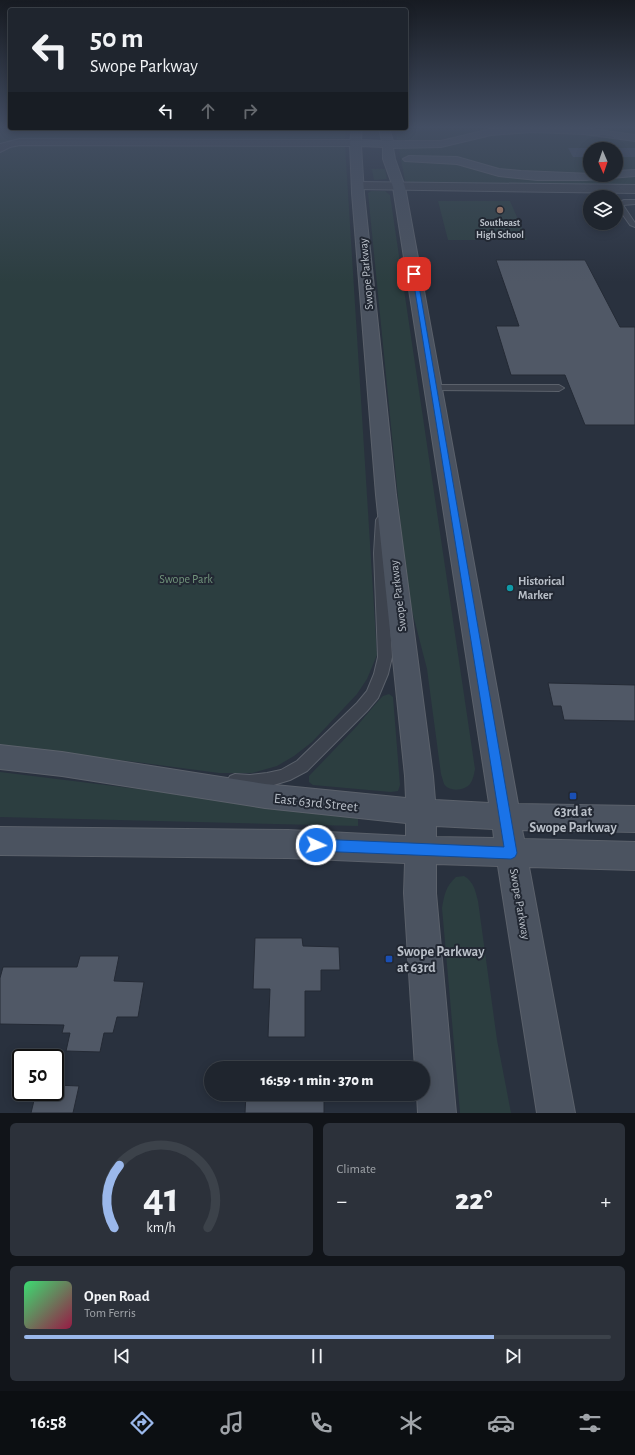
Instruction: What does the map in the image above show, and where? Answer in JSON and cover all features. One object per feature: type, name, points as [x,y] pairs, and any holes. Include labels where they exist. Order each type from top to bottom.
[{"type":"main road","name":"Swope Parkway","points":[[361,178],[358,186],[386,495],[419,776],[421,812],[420,893],[436,1113]]},
{"type":"main road","name":"Swope Parkway","points":[[392,178],[399,187],[422,317],[432,388],[556,1113]]},
{"type":"main road","name":"East 63rd Street","points":[[0,757],[62,764],[265,796],[421,812],[505,817],[635,819]]},
{"type":"main road","points":[[0,841],[288,844],[420,850],[635,856]]},
{"type":"street","points":[[543,178],[548,188]]},
{"type":"street","points":[[358,186],[635,189]]},
{"type":"lane","points":[[635,202],[624,202],[620,204],[632,224],[635,225]]},
{"type":"lane","points":[[626,214],[635,214]]},
{"type":"lane","points":[[432,388],[559,388]]},
{"type":"lane","points":[[62,764],[250,782],[267,780],[285,775],[302,766],[362,707],[373,694],[381,674],[385,657],[380,535],[386,495]]},
{"type":"green space","name":"Swope Park","points":[[0,178],[347,178],[377,655],[367,679],[357,694],[312,742],[294,756],[277,766],[252,773],[219,773],[0,747]]},
{"type":"green space","points":[[374,178],[387,179],[374,180]]},
{"type":"green space","points":[[404,178],[583,178],[583,182],[623,182],[623,178],[635,178],[635,188],[417,185],[405,181]]},
{"type":"green space","points":[[371,191],[385,191],[390,195],[475,769],[473,779],[470,784],[457,790],[446,787],[441,774],[427,669],[409,599],[368,193]]},
{"type":"green space","points":[[438,201],[510,201],[527,240],[448,240]]},
{"type":"green space","points":[[389,694],[393,697],[400,785],[398,791],[391,792],[313,785],[309,782],[309,776],[357,726],[379,700],[383,696]]},
{"type":"green space","points":[[0,772],[358,816],[358,826],[0,817]]},
{"type":"green space","points":[[464,876],[472,884],[478,901],[497,1040],[511,1113],[460,1113],[442,908],[445,895],[450,884],[456,877]]},
{"type":"building","points":[[496,260],[585,260],[620,327],[635,327],[635,425],[585,425],[565,375],[511,375],[496,326],[519,326]]},
{"type":"building","points":[[548,683],[635,685],[635,721],[564,720],[561,706],[553,706]]},
{"type":"building","points":[[255,938],[302,938],[303,946],[339,947],[340,970],[321,970],[321,991],[305,991],[305,1037],[268,1037],[270,989],[253,989]]},
{"type":"building","points":[[80,956],[119,956],[114,981],[144,982],[138,1017],[117,1017],[113,1033],[104,1033],[100,1052],[66,1051],[70,1033],[62,1033],[64,1025],[0,1024],[0,978],[3,967],[77,967]]},
{"type":"building","points":[[64,1085],[79,1086],[73,1113],[31,1113],[34,1101],[64,1101]]},
{"type":"building","points":[[246,1101],[324,1101],[324,1113],[245,1113]]},
{"type":"place","name":"Southeast High School","points":[[500,210]]},
{"type":"place","name":"Historical Marker","points":[[510,588]]},
{"type":"place","name":"63rd at Swope Parkway","points":[[573,796]]},
{"type":"place","name":"Swope Parkway at 63rd","points":[[389,959]]},
{"type":"route","points":[[316,845],[511,853],[414,274]]}]
